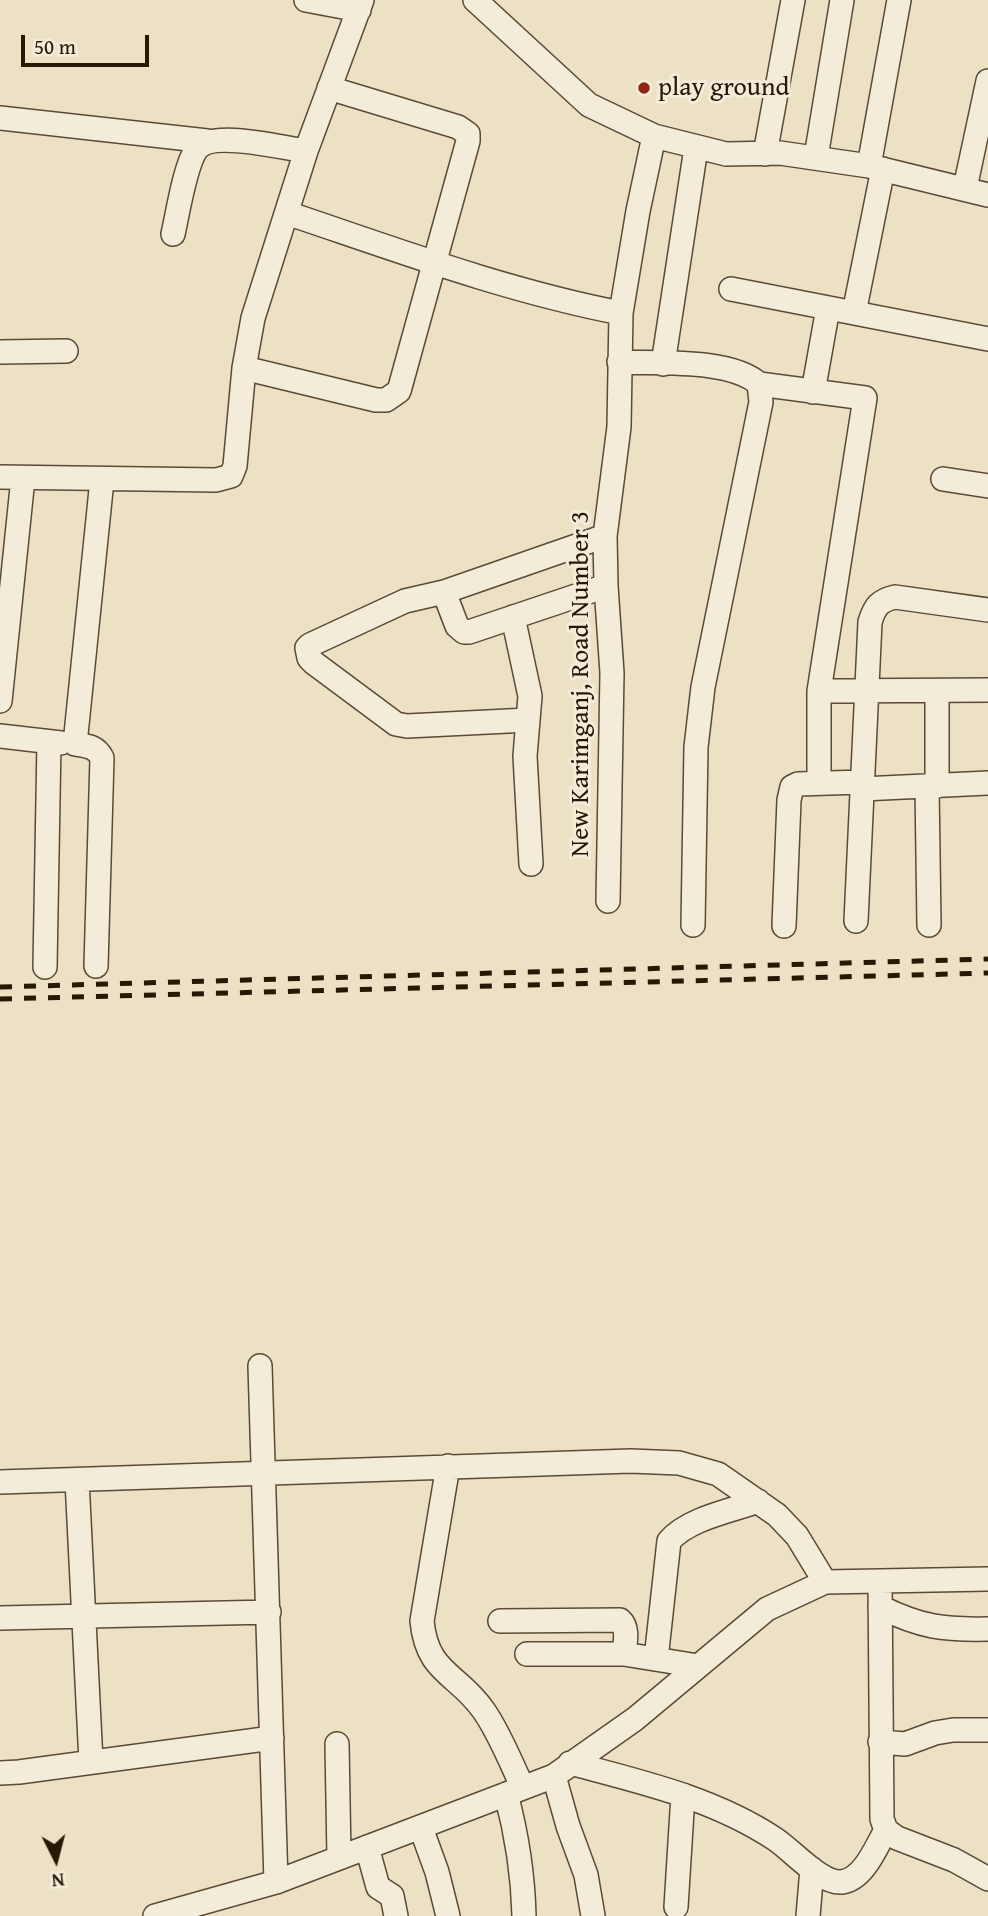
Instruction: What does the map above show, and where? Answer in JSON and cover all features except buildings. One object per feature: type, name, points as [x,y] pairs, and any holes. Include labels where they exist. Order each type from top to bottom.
[{"type":"street","points":[[0,701],[11,477],[216,480],[231,476],[235,466],[244,368],[253,318],[306,151],[361,5],[306,0]]},
{"type":"street","points":[[475,0],[589,105],[654,136],[726,153],[780,153],[876,167],[988,195]]},
{"type":"street","points":[[765,154],[793,0]]},
{"type":"street","points":[[816,158],[842,0]]},
{"type":"street","points":[[855,313],[899,0]]},
{"type":"street","points":[[965,188],[988,81]]},
{"type":"street","points":[[244,368],[376,400],[394,397],[399,391],[468,134],[458,127],[329,88]]},
{"type":"street","points":[[0,118],[206,141],[222,139],[306,151]]},
{"type":"street","name":"New Karimganj, Road Number 3","points":[[608,901],[612,673],[605,536],[619,427],[621,313],[654,136]]},
{"type":"street","points":[[173,234],[191,159],[197,147],[206,141]]},
{"type":"street","points":[[663,364],[696,148]]},
{"type":"street","points":[[287,213],[434,262],[574,304],[621,313]]},
{"type":"street","points":[[732,289],[988,339]]},
{"type":"street","points":[[813,392],[828,308]]},
{"type":"street","points":[[0,352],[66,351]]},
{"type":"street","points":[[619,362],[722,369],[749,375],[759,384],[865,398],[819,691],[819,783]]},
{"type":"street","points":[[693,925],[696,747],[703,687],[761,402],[759,384]]},
{"type":"street","points":[[943,479],[988,486]]},
{"type":"street","points":[[75,744],[102,480]]},
{"type":"street","points":[[528,720],[407,726],[396,724],[347,690],[309,658],[307,653],[310,645],[405,601],[444,592],[605,536]]},
{"type":"street","points":[[444,592],[457,626],[464,632],[606,586]]},
{"type":"street","points":[[856,921],[866,691],[870,622],[874,608],[882,600],[895,597],[988,610]]},
{"type":"street","points":[[513,617],[530,696],[525,756],[531,863]]},
{"type":"street","points":[[819,691],[988,690]]},
{"type":"street","points":[[929,925],[937,691]]},
{"type":"street","points":[[0,736],[92,747],[99,751],[102,758],[96,966]]},
{"type":"street","points":[[45,967],[49,741]]},
{"type":"street","points":[[784,926],[789,791],[792,787],[819,783],[862,786],[988,783]]},
{"type":"street","points":[[260,1366],[276,1882]]},
{"type":"street","points":[[0,1482],[448,1466],[631,1461],[679,1463],[718,1474],[777,1515],[797,1536],[825,1582]]},
{"type":"street","points":[[448,1466],[422,1621],[424,1640],[430,1656],[484,1711],[515,1791],[524,1916]]},
{"type":"street","points":[[77,1480],[91,1762]]},
{"type":"street","points":[[656,1659],[669,1541],[676,1533],[701,1521],[758,1501]]},
{"type":"street","points":[[155,1916],[208,1909],[515,1791],[562,1769],[635,1719],[767,1609],[825,1582],[988,1579]]},
{"type":"street","points":[[880,1582],[882,1819],[887,1830],[897,1838],[954,1860],[988,1879]]},
{"type":"street","points":[[880,1607],[926,1626],[953,1630],[988,1629]]},
{"type":"street","points":[[0,1619],[269,1612]]},
{"type":"street","points":[[500,1621],[620,1620],[625,1629],[624,1654]]},
{"type":"street","points":[[527,1654],[624,1654],[698,1667]]},
{"type":"street","points":[[880,1742],[905,1744],[935,1732],[988,1730]]},
{"type":"street","points":[[0,1773],[272,1738]]},
{"type":"street","points":[[337,1744],[340,1858]]},
{"type":"street","points":[[562,1769],[683,1795],[735,1816],[777,1840],[812,1869],[836,1882],[853,1878],[859,1872],[887,1830]]},
{"type":"street","points":[[562,1769],[568,1826],[586,1875],[593,1916]]},
{"type":"street","points":[[676,1907],[683,1795]]},
{"type":"street","points":[[421,1828],[445,1898],[448,1916]]},
{"type":"street","points":[[367,1847],[374,1880],[378,1887],[392,1896],[396,1916]]},
{"type":"street","points":[[808,1916],[812,1869]]},
{"type":"railway","points":[[0,987],[988,959]]},
{"type":"railway","points":[[0,999],[988,973]]},
{"type":"place","name":"play ground","points":[[644,88]]}]
